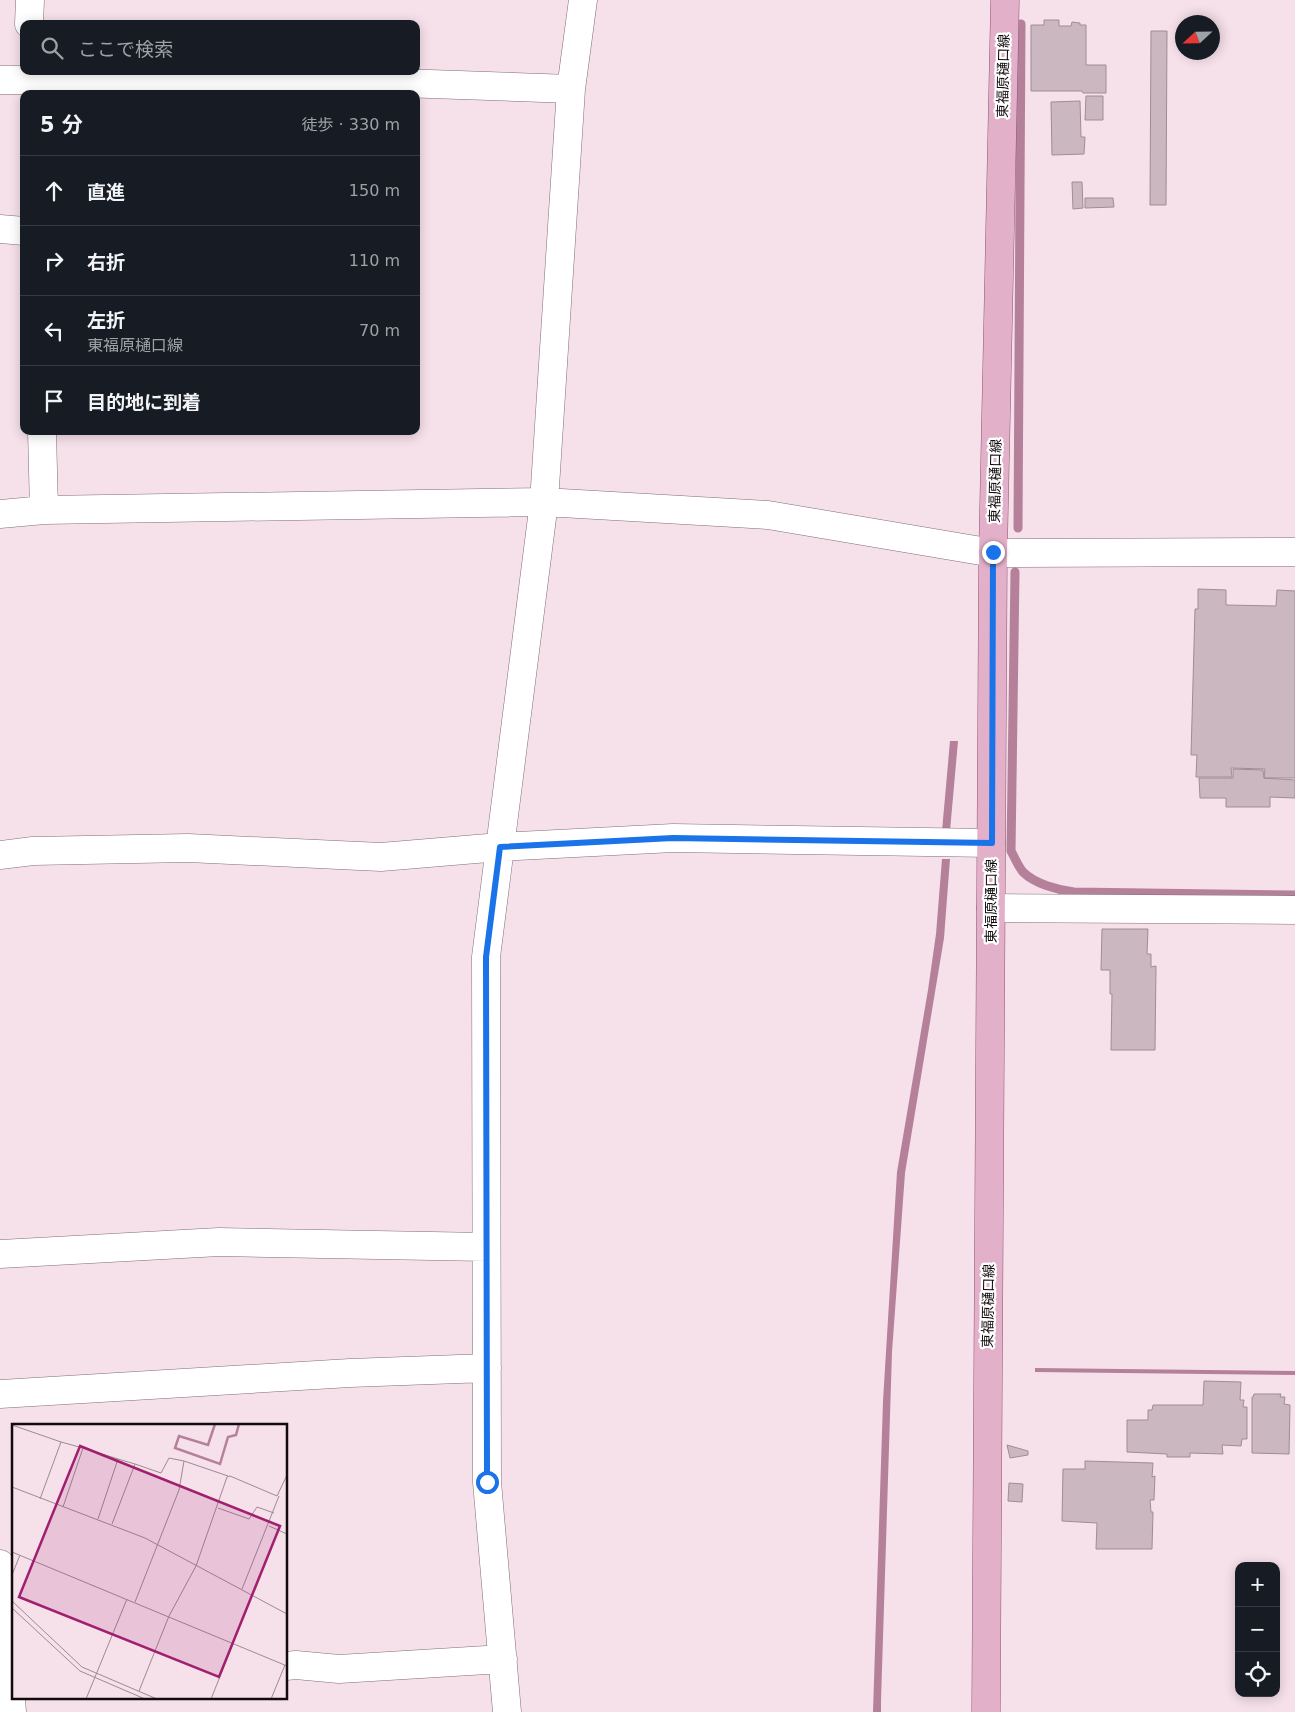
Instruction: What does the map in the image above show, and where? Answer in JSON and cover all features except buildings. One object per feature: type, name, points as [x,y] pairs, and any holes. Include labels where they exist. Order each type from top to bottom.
[{"type":"main road","name":"東福原樋口線","points":[[986,1712],[993,552],[1005,0]]},
{"type":"street","points":[[29,20],[30,0]]},
{"type":"street","points":[[507,1712],[487,1482],[486,957],[544,502],[571,89],[583,0]]},
{"type":"street","points":[[0,80],[28,76],[343,81],[571,89]]},
{"type":"street","points":[[0,229],[20,231]]},
{"type":"street","points":[[42,435],[44,510]]},
{"type":"street","points":[[0,514],[44,510],[544,502],[768,515],[993,552],[1295,552]]},
{"type":"street","points":[[0,855],[33,851],[188,848],[381,857],[500,847],[673,838],[992,843]]},
{"type":"street","points":[[991,908],[1295,910]]},
{"type":"street","points":[[0,1254],[219,1242],[486,1247]]},
{"type":"street","points":[[0,1394],[350,1373],[487,1368]]},
{"type":"street","points":[[0,1564],[12,1695]]},
{"type":"street","points":[[288,1666],[339,1669],[502,1659]]},
{"type":"shaded area","points":[[950,741],[958,741],[950,831],[942,831]]},
{"type":"shaded area","points":[[942,859],[950,859],[944,938],[905,1173],[892,1352],[881,1712],[873,1712],[883,1401],[897,1172],[928,990],[936,934]]},
{"type":"shaded area","points":[[1035,1368],[1295,1371],[1295,1375],[1035,1372]]},
{"type":"waterway","points":[[1018,528],[1021,24]]},
{"type":"waterway","points":[[1015,572],[1011,851],[1023,872],[1047,886],[1074,892],[1295,895]]},
{"type":"route","points":[[487,1482],[486,957],[500,847],[673,838],[992,843],[993,552]]}]
